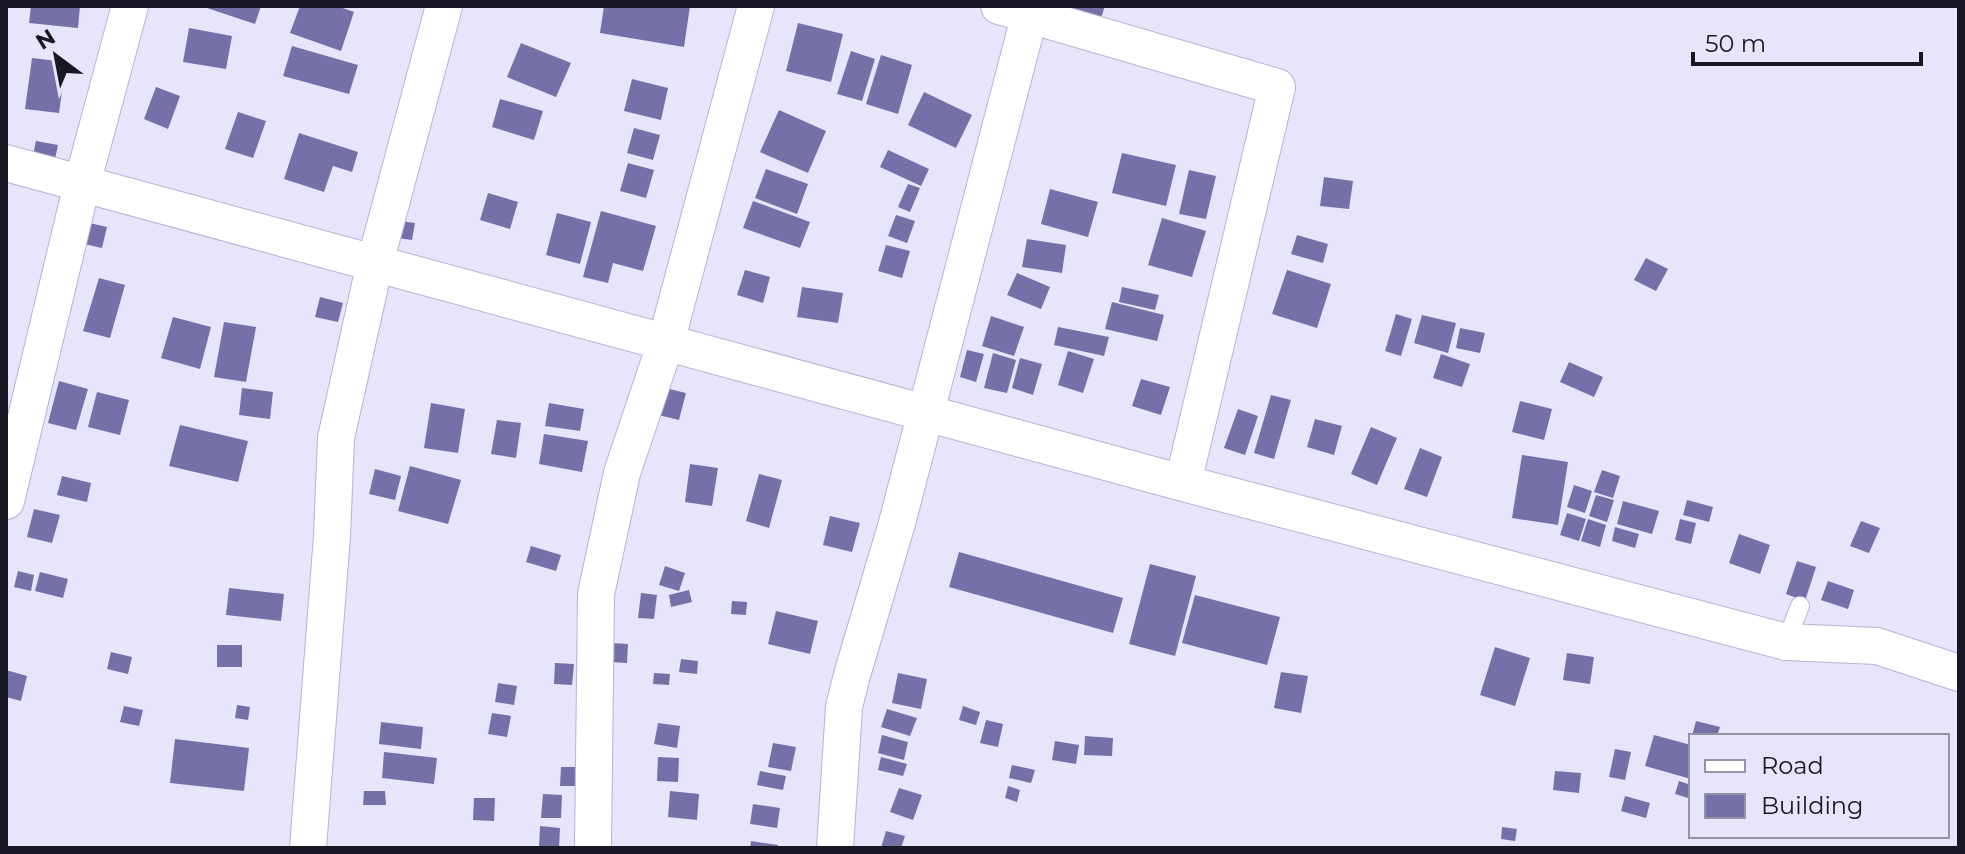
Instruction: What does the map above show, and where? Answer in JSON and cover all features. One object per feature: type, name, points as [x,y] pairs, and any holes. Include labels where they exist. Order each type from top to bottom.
[{"type":"street","points":[[6,501],[82,184],[130,6]]},
{"type":"street","points":[[308,848],[332,536],[336,438],[375,263],[444,6]]},
{"type":"street","points":[[593,848],[596,594],[622,473],[666,342],[756,6]]},
{"type":"street","points":[[835,848],[844,707],[925,413],[1021,9],[1277,87],[1183,483]]},
{"type":"street","points":[[6,163],[1183,483],[1786,642],[1877,646],[1959,673]]},
{"type":"lane","points":[[1786,642],[1800,606]]},
{"type":"building","points":[[31,6],[80,6],[78,28],[29,23]]},
{"type":"building","points":[[201,6],[261,6],[255,24]]},
{"type":"building","points":[[300,6],[337,6],[354,12],[341,51],[290,33]]},
{"type":"building","points":[[604,6],[690,6],[684,47],[600,33]]},
{"type":"building","points":[[1074,6],[1105,6],[1099,24],[1071,16]]},
{"type":"building","points":[[798,23],[843,34],[831,82],[786,71]]},
{"type":"building","points":[[189,28],[232,36],[226,69],[183,62]]},
{"type":"building","points":[[521,43],[571,63],[556,97],[507,77]]},
{"type":"building","points":[[292,46],[358,65],[349,94],[283,76]]},
{"type":"building","points":[[851,51],[875,59],[862,101],[837,94]]},
{"type":"building","points":[[881,55],[912,65],[898,114],[866,104]]},
{"type":"building","points":[[32,58],[66,62],[59,113],[25,109]]},
{"type":"building","points":[[632,79],[668,88],[661,120],[624,111]]},
{"type":"building","points":[[156,87],[180,96],[168,129],[144,119]]},
{"type":"building","points":[[924,92],[972,115],[956,148],[908,125]]},
{"type":"building","points":[[500,99],[543,111],[534,140],[492,127]]},
{"type":"building","points":[[779,110],[826,131],[808,173],[760,152]]},
{"type":"building","points":[[238,112],[266,121],[253,158],[225,149]]},
{"type":"building","points":[[634,128],[660,135],[653,160],[627,153]]},
{"type":"building","points":[[299,133],[358,152],[352,172],[333,166],[324,192],[284,179]]},
{"type":"building","points":[[36,141],[58,145],[52,173],[30,169]]},
{"type":"building","points":[[888,150],[929,169],[921,186],[880,167]]},
{"type":"building","points":[[1122,153],[1176,165],[1166,206],[1112,193]]},
{"type":"building","points":[[628,163],[654,170],[646,198],[620,191]]},
{"type":"building","points":[[766,169],[808,184],[797,214],[755,198]]},
{"type":"building","points":[[1189,170],[1216,176],[1206,219],[1179,214]]},
{"type":"building","points":[[1324,177],[1353,181],[1349,209],[1320,206]]},
{"type":"building","points":[[908,184],[920,188],[910,212],[898,207]]},
{"type":"building","points":[[1050,189],[1098,202],[1088,237],[1041,224]]},
{"type":"building","points":[[488,193],[518,202],[510,229],[480,220]]},
{"type":"building","points":[[753,201],[810,222],[800,248],[743,228]]},
{"type":"building","points":[[601,211],[656,226],[643,271],[613,263],[608,283],[583,277]]},
{"type":"building","points":[[557,213],[591,222],[580,264],[546,255]]},
{"type":"building","points":[[896,215],[915,221],[907,243],[888,236]]},
{"type":"building","points":[[1162,218],[1206,231],[1192,277],[1148,265]]},
{"type":"building","points":[[400,221],[415,223],[412,240],[398,238]]},
{"type":"building","points":[[85,222],[107,227],[102,248],[80,243]]},
{"type":"building","points":[[1297,235],[1328,244],[1323,263],[1291,254]]},
{"type":"building","points":[[1027,239],[1066,245],[1062,273],[1022,267]]},
{"type":"building","points":[[886,245],[910,251],[902,278],[878,271]]},
{"type":"building","points":[[1646,258],[1668,269],[1656,291],[1634,280]]},
{"type":"building","points":[[745,270],[770,277],[763,303],[737,295]]},
{"type":"building","points":[[1287,270],[1331,284],[1317,328],[1272,314]]},
{"type":"building","points":[[1017,273],[1050,287],[1041,309],[1007,295]]},
{"type":"building","points":[[99,278],[125,285],[110,338],[83,331]]},
{"type":"building","points":[[802,287],[843,293],[838,323],[797,317]]},
{"type":"building","points":[[1122,287],[1159,295],[1155,310],[1119,302]]},
{"type":"building","points":[[320,297],[343,303],[338,322],[315,317]]},
{"type":"building","points":[[1112,302],[1164,315],[1157,341],[1105,329]]},
{"type":"building","points":[[1396,314],[1412,319],[1401,356],[1385,351]]},
{"type":"building","points":[[1422,315],[1456,323],[1448,353],[1414,343]]},
{"type":"building","points":[[991,316],[1024,327],[1014,356],[982,346]]},
{"type":"building","points":[[173,317],[211,327],[200,369],[161,358]]},
{"type":"building","points":[[224,322],[256,327],[246,382],[214,377]]},
{"type":"building","points":[[1058,327],[1109,337],[1104,356],[1054,345]]},
{"type":"building","points":[[1460,328],[1485,333],[1480,353],[1456,348]]},
{"type":"building","points":[[967,350],[984,354],[976,382],[960,377]]},
{"type":"building","points":[[1068,351],[1094,359],[1083,393],[1058,385]]},
{"type":"building","points":[[993,353],[1016,360],[1007,393],[984,388]]},
{"type":"building","points":[[1441,354],[1470,364],[1462,387],[1433,378]]},
{"type":"building","points":[[1020,358],[1042,364],[1033,395],[1012,388]]},
{"type":"building","points":[[1569,362],[1603,377],[1594,397],[1560,382]]},
{"type":"building","points":[[1141,379],[1170,387],[1161,415],[1132,406]]},
{"type":"building","points":[[59,381],[88,389],[76,430],[48,423]]},
{"type":"building","points":[[661,387],[686,393],[679,420],[654,414]]},
{"type":"building","points":[[242,388],[273,392],[270,419],[239,415]]},
{"type":"building","points":[[97,392],[129,400],[120,435],[88,427]]},
{"type":"building","points":[[1271,395],[1291,400],[1274,459],[1254,453]]},
{"type":"building","points":[[1520,401],[1552,409],[1544,440],[1512,432]]},
{"type":"building","points":[[431,403],[465,409],[458,453],[424,448]]},
{"type":"building","points":[[549,403],[584,409],[580,431],[545,426]]},
{"type":"building","points":[[1238,409],[1258,416],[1245,455],[1224,448]]},
{"type":"building","points":[[1315,419],[1342,426],[1334,455],[1307,447]]},
{"type":"building","points":[[497,420],[521,423],[516,458],[491,454]]},
{"type":"building","points":[[180,425],[248,441],[238,482],[169,466]]},
{"type":"building","points":[[1371,427],[1397,438],[1377,485],[1351,474]]},
{"type":"building","points":[[544,434],[588,441],[582,472],[539,464]]},
{"type":"building","points":[[1420,448],[1442,457],[1427,497],[1404,489]]},
{"type":"building","points":[[1522,455],[1568,462],[1558,525],[1512,518]]},
{"type":"building","points":[[690,464],[718,468],[712,506],[685,502]]},
{"type":"building","points":[[410,466],[461,480],[448,524],[398,511]]},
{"type":"building","points":[[375,469],[401,476],[395,500],[369,494]]},
{"type":"building","points":[[1602,470],[1620,476],[1613,498],[1594,492]]},
{"type":"building","points":[[759,474],[782,480],[769,528],[746,521]]},
{"type":"building","points":[[62,476],[91,483],[87,502],[57,495]]},
{"type":"building","points":[[1574,485],[1592,491],[1585,513],[1567,507]]},
{"type":"building","points":[[1596,495],[1614,500],[1607,522],[1589,516]]},
{"type":"building","points":[[1687,500],[1713,507],[1709,522],[1683,515]]},
{"type":"building","points":[[1623,501],[1659,511],[1652,534],[1617,524]]},
{"type":"building","points":[[34,509],[60,515],[52,543],[27,537]]},
{"type":"building","points":[[1567,513],[1586,519],[1579,541],[1560,535]]},
{"type":"building","points":[[830,516],[860,523],[852,552],[823,545]]},
{"type":"building","points":[[1588,519],[1606,525],[1600,547],[1581,541]]},
{"type":"building","points":[[1680,519],[1696,523],[1691,544],[1675,540]]},
{"type":"building","points":[[1861,521],[1880,528],[1869,553],[1850,546]]},
{"type":"building","points":[[1615,527],[1639,534],[1635,548],[1612,541]]},
{"type":"building","points":[[1739,534],[1770,545],[1760,574],[1729,563]]},
{"type":"building","points":[[531,546],[561,555],[556,571],[526,562]]},
{"type":"building","points":[[959,552],[1123,598],[1113,633],[949,587]]},
{"type":"building","points":[[1797,561],[1816,567],[1805,601],[1786,594]]},
{"type":"building","points":[[1150,564],[1196,576],[1175,656],[1129,644]]},
{"type":"building","points":[[665,566],[685,573],[679,591],[659,585]]},
{"type":"building","points":[[18,571],[34,575],[31,591],[14,587]]},
{"type":"building","points":[[40,572],[68,579],[63,598],[35,591]]},
{"type":"building","points":[[1828,581],[1854,590],[1848,609],[1821,600]]},
{"type":"building","points":[[229,588],[284,594],[281,621],[226,615]]},
{"type":"building","points":[[689,590],[692,602],[671,607],[669,595]]},
{"type":"building","points":[[641,593],[657,595],[654,619],[638,618]]},
{"type":"building","points":[[1195,595],[1280,617],[1267,665],[1182,643]]},
{"type":"building","points":[[732,601],[747,602],[746,615],[731,614]]},
{"type":"building","points":[[776,611],[818,621],[810,654],[768,644]]},
{"type":"building","points":[[611,643],[628,644],[627,663],[610,662]]},
{"type":"building","points":[[217,645],[242,645],[242,667],[217,667]]},
{"type":"building","points":[[1495,647],[1530,658],[1515,706],[1480,695]]},
{"type":"building","points":[[111,652],[132,657],[128,674],[107,669]]},
{"type":"building","points":[[1567,653],[1594,657],[1590,684],[1563,680]]},
{"type":"building","points":[[681,659],[698,661],[697,674],[679,672]]},
{"type":"building","points":[[555,663],[574,664],[572,685],[554,684]]},
{"type":"building","points":[[6,670],[27,676],[21,701],[6,697]]},
{"type":"building","points":[[1281,672],[1308,676],[1301,713],[1274,708]]},
{"type":"building","points":[[654,673],[670,674],[669,685],[653,684]]},
{"type":"building","points":[[898,673],[927,679],[921,709],[892,703]]},
{"type":"building","points":[[498,683],[517,686],[514,705],[495,702]]},
{"type":"building","points":[[237,705],[250,707],[248,720],[235,718]]},
{"type":"building","points":[[124,706],[143,710],[139,726],[120,722]]},
{"type":"building","points":[[963,706],[980,712],[976,725],[959,720]]},
{"type":"building","points":[[887,709],[917,718],[910,736],[881,727]]},
{"type":"building","points":[[492,713],[511,716],[507,737],[488,734]]},
{"type":"building","points":[[986,720],[1003,724],[998,747],[980,743]]},
{"type":"building","points":[[1696,721],[1720,727],[1718,734],[1693,734]]},
{"type":"building","points":[[381,722],[423,727],[421,749],[379,744]]},
{"type":"building","points":[[658,723],[680,726],[677,748],[654,744]]},
{"type":"building","points":[[882,735],[908,742],[904,760],[878,753]]},
{"type":"building","points":[[1654,735],[1689,744],[1689,778],[1645,766]]},
{"type":"building","points":[[1085,736],[1113,738],[1112,756],[1084,755]]},
{"type":"building","points":[[175,739],[249,748],[244,791],[170,783]]},
{"type":"building","points":[[1055,741],[1079,745],[1076,764],[1052,760]]},
{"type":"building","points":[[773,743],[796,747],[791,771],[768,767]]},
{"type":"building","points":[[1615,749],[1631,752],[1625,780],[1609,777]]},
{"type":"building","points":[[384,752],[437,758],[434,784],[382,778]]},
{"type":"building","points":[[658,757],[679,758],[678,782],[657,781]]},
{"type":"building","points":[[881,757],[907,764],[903,776],[878,770]]},
{"type":"building","points":[[1012,765],[1035,770],[1031,783],[1009,778]]},
{"type":"building","points":[[561,767],[577,767],[576,786],[560,786]]},
{"type":"building","points":[[760,771],[786,776],[783,790],[757,785]]},
{"type":"building","points":[[1555,771],[1581,773],[1579,793],[1553,790]]},
{"type":"building","points":[[1679,781],[1689,784],[1688,798],[1675,794]]},
{"type":"building","points":[[1008,786],[1020,790],[1017,802],[1005,798]]},
{"type":"building","points":[[899,788],[922,795],[913,820],[890,812]]},
{"type":"building","points":[[364,791],[385,791],[386,805],[363,805]]},
{"type":"building","points":[[670,791],[699,794],[697,820],[668,817]]},
{"type":"building","points":[[543,794],[562,795],[561,818],[541,818]]},
{"type":"building","points":[[1625,796],[1650,803],[1646,818],[1621,811]]},
{"type":"building","points":[[474,798],[495,798],[494,821],[473,820]]},
{"type":"building","points":[[753,804],[780,808],[777,828],[750,824]]},
{"type":"building","points":[[540,826],[560,828],[559,848],[539,848]]},
{"type":"building","points":[[1502,827],[1517,829],[1515,841],[1501,839]]},
{"type":"building","points":[[886,831],[905,836],[901,848],[881,848]]},
{"type":"building","points":[[751,841],[778,845],[777,848],[750,848]]}]
